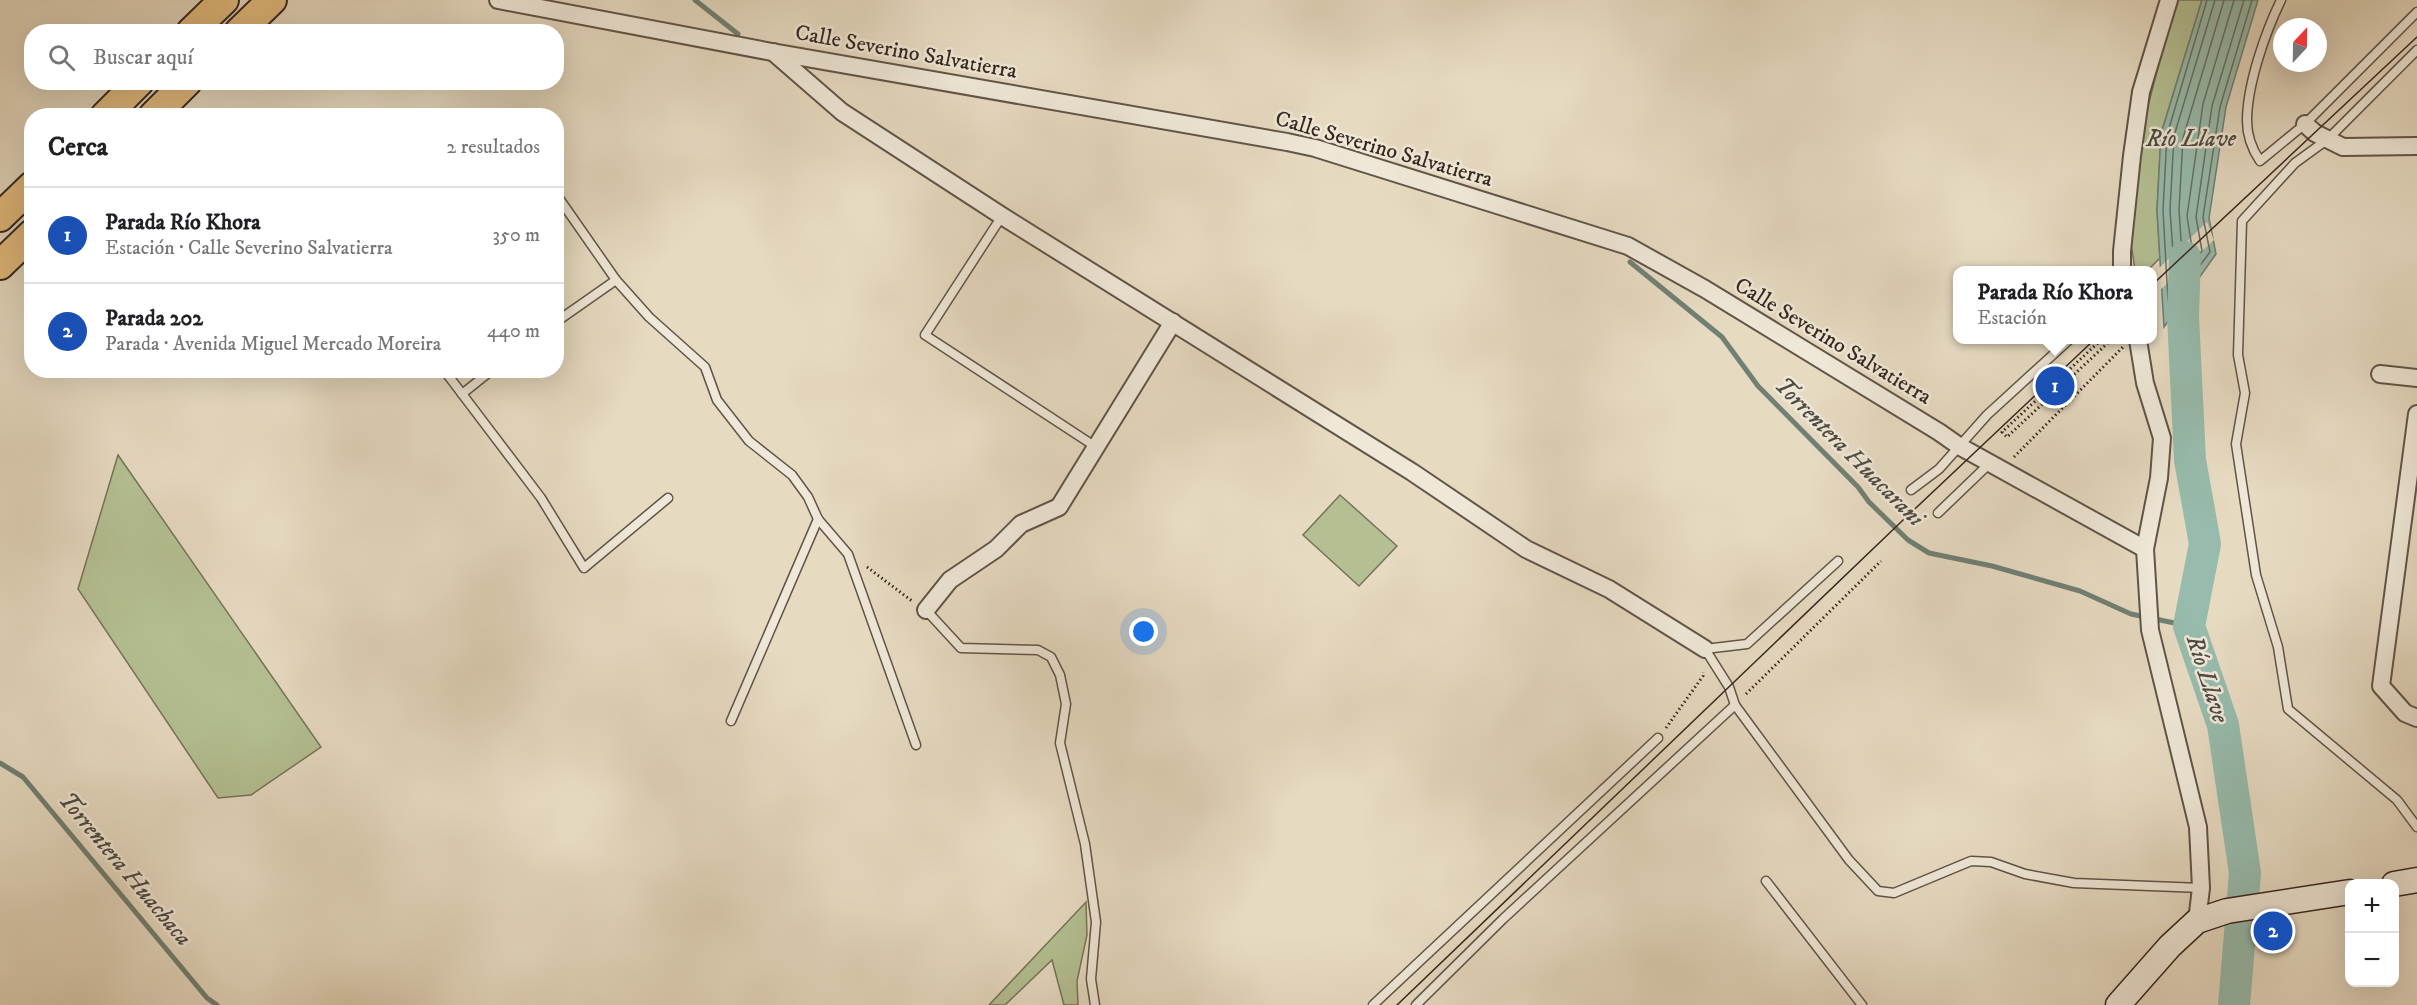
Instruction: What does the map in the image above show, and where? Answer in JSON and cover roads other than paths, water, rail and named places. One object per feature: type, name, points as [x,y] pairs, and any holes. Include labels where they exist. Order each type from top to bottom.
[{"type":"highway","points":[[199,24],[224,0]]},
{"type":"highway","points":[[247,24],[272,0]]},
{"type":"highway","points":[[113,108],[131,90]]},
{"type":"highway","points":[[161,108],[179,90]]},
{"type":"highway","points":[[0,217],[24,194]]},
{"type":"highway","points":[[0,265],[24,242]]},
{"type":"main road","points":[[2399,883],[2417,880]]},
{"type":"main road","points":[[2118,1005],[2170,946],[2197,921],[2227,911],[2265,907],[2345,893]]},
{"type":"street","name":"Calle Severino Salvatierra","points":[[498,0],[772,52],[1296,144],[1628,246],[1705,289],[1959,446],[2145,549]]},
{"type":"street","points":[[2122,266],[2129,180],[2141,92],[2169,0]]},
{"type":"street","points":[[772,52],[842,112],[1002,216],[1412,472],[1526,549],[1609,589],[1705,649]]},
{"type":"street","points":[[2306,124],[2315,133],[2343,147],[2417,146],[2417,161]]},
{"type":"street","points":[[926,610],[950,580],[996,549],[1021,524],[1059,507],[1173,322]]},
{"type":"street","points":[[2139,344],[2145,383],[2162,438],[2159,478],[2145,549],[2147,606],[2150,630],[2198,827],[2201,888],[2197,921]]},
{"type":"street","points":[[2379,374],[2417,378]]},
{"type":"street","points":[[2417,414],[2381,686],[2405,713],[2417,718]]},
{"type":"lane","points":[[2281,0],[2269,26],[2253,80],[2247,122],[2252,148],[2260,161],[2306,124],[2417,12]]},
{"type":"lane","points":[[2417,51],[2328,139],[2295,163],[2242,221],[2238,355],[2244,393],[2236,444],[2256,575],[2278,646],[2288,709],[2397,800],[2417,826]]},
{"type":"lane","points":[[564,205],[616,280],[649,317],[705,367],[717,400],[749,441],[792,476],[808,497],[818,519],[848,554],[916,745]]},
{"type":"lane","points":[[1002,216],[925,335],[1096,447]]},
{"type":"lane","points":[[564,316],[616,280]]},
{"type":"lane","points":[[1911,490],[1939,469],[1987,415],[2064,344]]},
{"type":"lane","points":[[450,378],[541,498],[584,568],[668,498]]},
{"type":"lane","points":[[462,394],[482,378]]},
{"type":"lane","points":[[1938,513],[1995,467]]},
{"type":"lane","points":[[731,722],[818,519]]},
{"type":"lane","points":[[1838,561],[1747,644],[1705,649],[1729,687],[1735,705],[1849,860],[1878,891],[1894,893],[1971,861],[1991,862],[2025,874],[2074,883],[2201,888]]},
{"type":"lane","points":[[926,610],[961,648],[1038,650],[1051,657],[1060,675],[1066,704],[1060,743],[1085,844],[1096,922],[1091,979],[1095,1005]]},
{"type":"lane","points":[[1416,1005],[1503,919],[1735,705]]},
{"type":"lane","points":[[1373,1005],[1658,738]]},
{"type":"lane","points":[[1766,881],[1862,1005]]},
{"type":"water","name":"Río Llave","points":[[2202,0],[2258,0],[2226,107],[2209,218],[2216,254],[2164,327],[2157,210],[2161,134]]},
{"type":"waterway","name":"Torrentera Huacarani","points":[[695,0],[738,34]]},
{"type":"waterway","name":"Río Llave","points":[[2185,257],[2183,316],[2190,460],[2205,544],[2189,626],[2223,725],[2245,873],[2234,1005]]},
{"type":"waterway","name":"Torrentera Huacarani","points":[[1630,262],[1722,337],[1758,386],[1908,540],[1929,553],[1992,566],[2080,591],[2131,614],[2189,626]]},
{"type":"waterway","name":"Torrentera Huachaca","points":[[0,763],[23,777],[207,998],[217,1005]]},
{"type":"tram line","points":[[2157,280],[2417,37]]},
{"type":"tram line","points":[[1397,1005],[2090,344]]},
{"type":"place","name":"Parada Río Khora","points":[[2055,386]]},
{"type":"place","name":"Parada 202","points":[[2273,931]]}]
